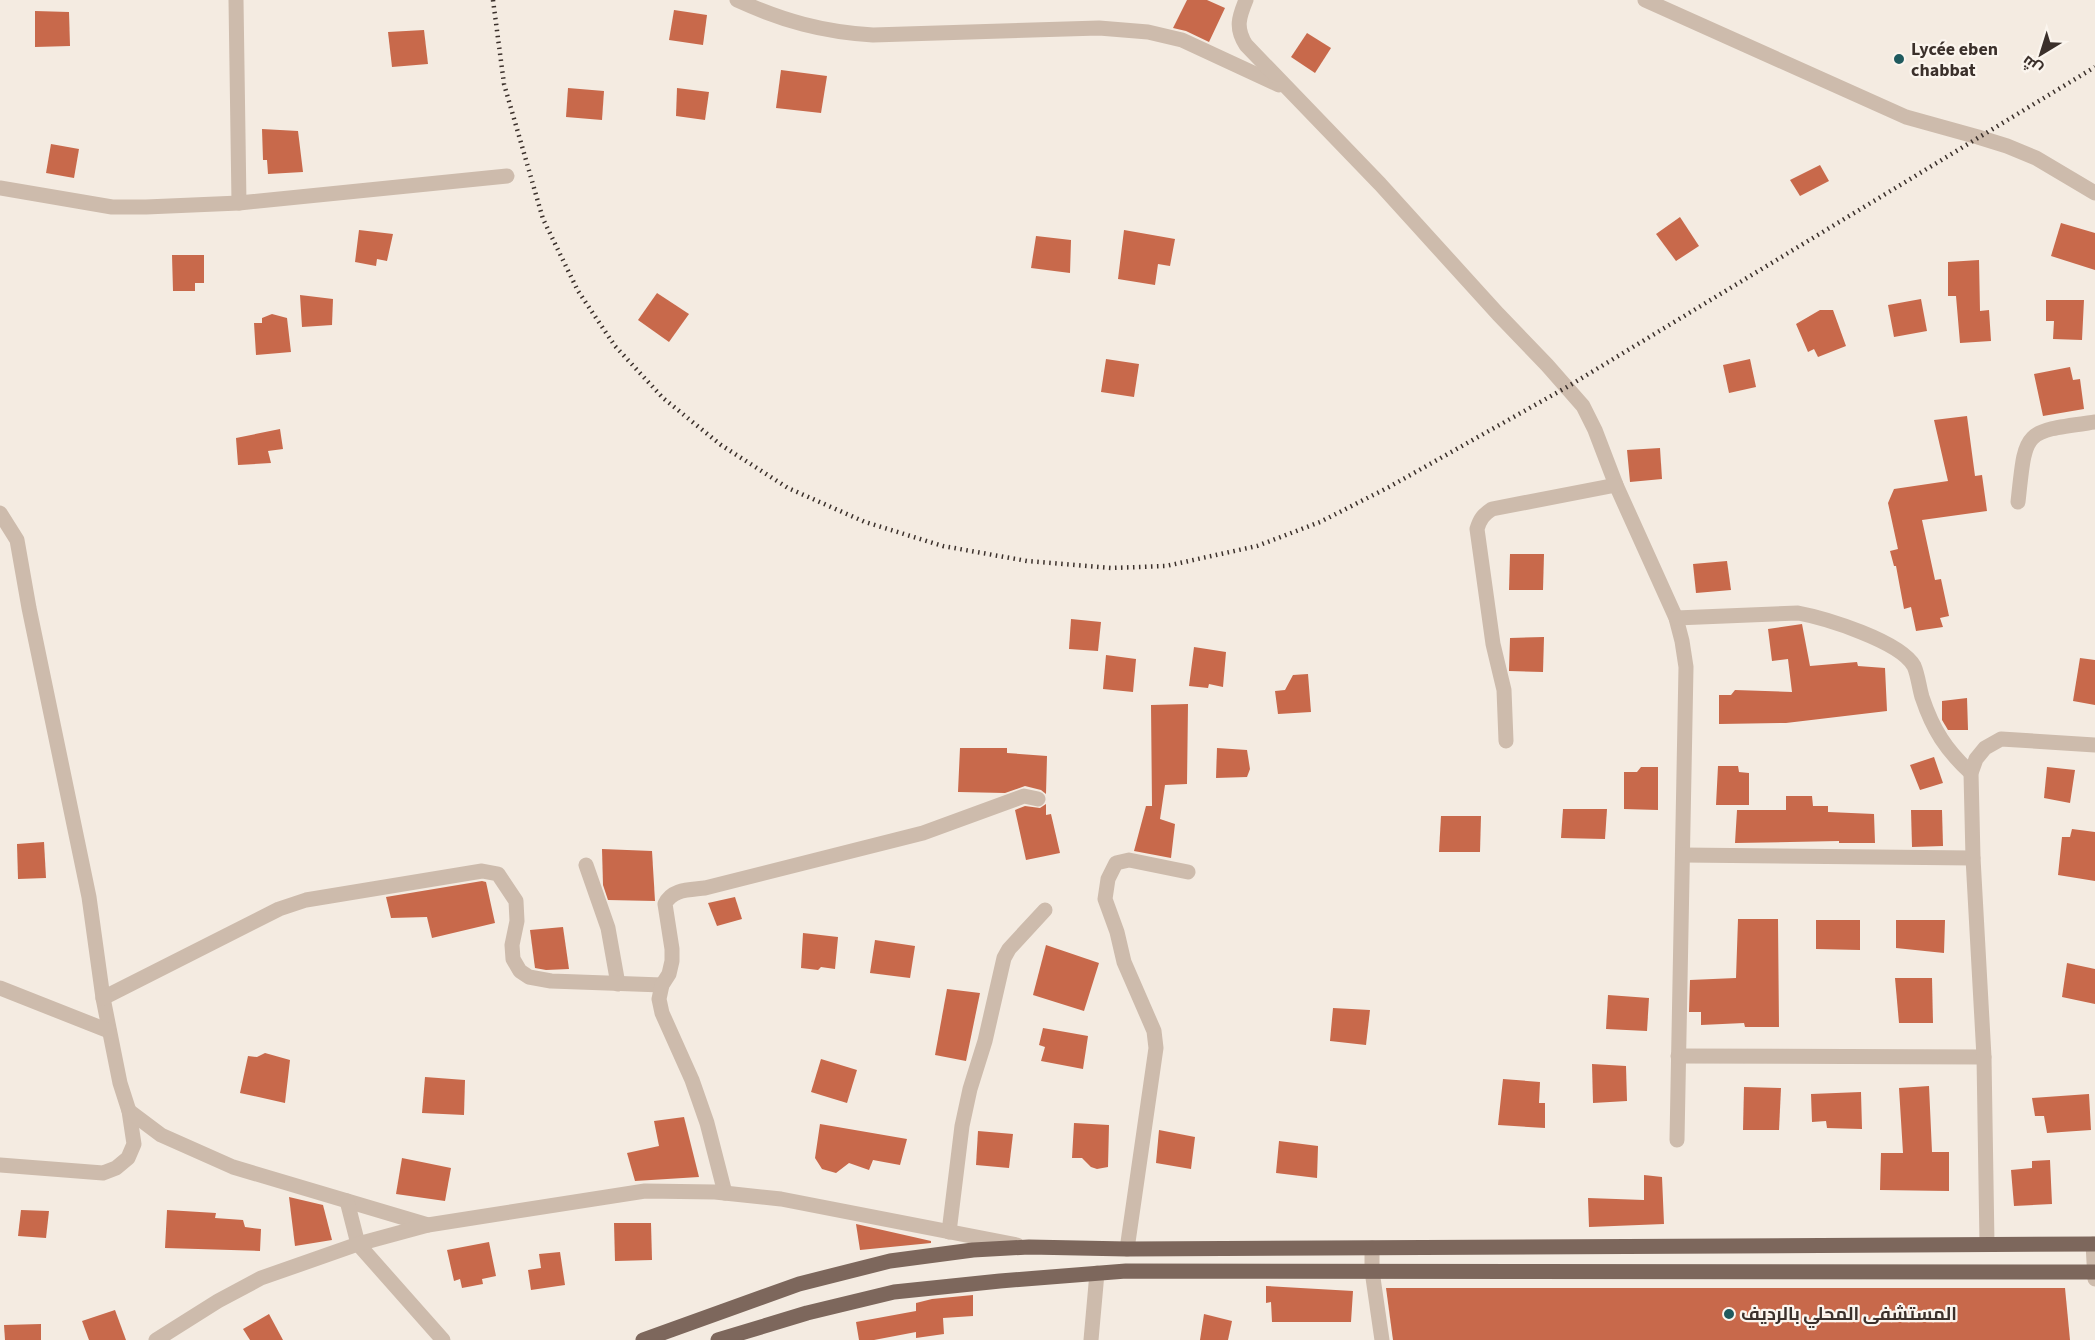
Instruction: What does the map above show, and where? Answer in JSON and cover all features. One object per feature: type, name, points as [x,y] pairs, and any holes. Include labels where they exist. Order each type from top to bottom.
[{"type":"main road","points":[[643,1340],[799,1284],[890,1261],[961,1252],[1029,1247],[1127,1249],[2094,1244]]},
{"type":"main road","points":[[718,1340],[807,1313],[894,1292],[1126,1271],[2095,1272]]},
{"type":"street","points":[[236,0],[239,203]]},
{"type":"street","points":[[737,0],[761,11],[806,26],[839,33],[873,35],[1099,28],[1148,32],[1182,40],[1287,88]]},
{"type":"street","points":[[1246,0],[1238,25],[1240,35],[1255,55],[1380,184],[1567,387],[1587,414],[1676,618],[1686,668],[1677,1140]]},
{"type":"street","points":[[1645,0],[1906,117],[2007,146],[2036,158],[2095,194]]},
{"type":"street","points":[[0,188],[112,207],[146,207],[239,203],[507,176]]},
{"type":"street","points":[[2018,502],[2023,458],[2030,439],[2036,433],[2050,428],[2095,422]]},
{"type":"street","points":[[1506,741],[1504,690],[1493,644],[1477,529],[1479,521],[1492,508],[1616,484]]},
{"type":"street","points":[[0,513],[17,540],[89,897],[109,1031],[120,1083],[129,1111],[134,1144],[128,1158],[116,1168],[103,1173],[0,1166]]},
{"type":"street","points":[[1676,618],[1798,613],[1847,627],[1887,645],[1901,653],[1914,667],[1929,718],[1941,741],[1954,758],[1971,773]]},
{"type":"street","points":[[1987,1244],[1984,1057],[1973,858],[1971,773],[1976,759],[1985,748],[2001,739],[2095,745]]},
{"type":"street","points":[[725,1193],[707,1123],[692,1080],[662,1013],[659,999],[672,961],[665,904],[668,897],[675,892],[705,888],[923,833],[1024,796],[1038,799]]},
{"type":"street","points":[[1683,855],[1973,858]]},
{"type":"street","points":[[1127,1249],[1155,1048],[1154,1031],[1127,971],[1105,899],[1108,879],[1116,864],[1129,860],[1188,872]]},
{"type":"street","points":[[586,865],[608,928],[618,984]]},
{"type":"street","points":[[103,998],[279,909],[306,900],[482,871],[498,874],[516,901],[517,921],[512,945],[513,959],[520,971],[529,978],[551,981],[662,985]]},
{"type":"street","points":[[949,1232],[962,1126],[1004,958],[1009,949],[1045,910]]},
{"type":"street","points":[[0,988],[109,1031]]},
{"type":"street","points":[[1678,1056],[1984,1057]]},
{"type":"street","points":[[129,1111],[161,1135],[233,1167],[428,1226]]},
{"type":"street","points":[[156,1340],[218,1301],[261,1278],[358,1245],[428,1226],[645,1191],[725,1193],[781,1200],[1029,1247]]},
{"type":"street","points":[[347,1201],[358,1245],[443,1340]]},
{"type":"street","points":[[2094,1244],[2095,1279]]},
{"type":"street","points":[[1372,1248],[1372,1271],[1382,1340]]},
{"type":"street","points":[[1091,1340],[1097,1273]]},
{"type":"building","points":[[1187,0],[1207,0],[1225,8],[1209,42],[1186,31],[1173,28]]},
{"type":"building","points":[[674,10],[707,15],[703,45],[669,40]]},
{"type":"building","points":[[35,11],[69,12],[70,46],[35,47]]},
{"type":"building","points":[[424,30],[428,64],[392,67],[388,32]]},
{"type":"building","points":[[1307,33],[1331,48],[1315,73],[1291,57]]},
{"type":"building","points":[[781,70],[827,76],[821,113],[776,108]]},
{"type":"building","points":[[568,88],[604,91],[602,120],[566,117]]},
{"type":"building","points":[[677,88],[709,92],[705,120],[676,116]]},
{"type":"building","points":[[262,129],[298,131],[303,172],[268,174],[267,160],[263,160]]},
{"type":"building","points":[[51,144],[79,149],[74,178],[46,173]]},
{"type":"building","points":[[1820,165],[1829,181],[1800,196],[1790,180]]},
{"type":"building","points":[[1680,217],[1699,246],[1676,261],[1656,234]]},
{"type":"building","points":[[2061,223],[2095,233],[2095,270],[2051,256]]},
{"type":"building","points":[[359,230],[393,234],[387,261],[377,259],[376,266],[355,262]]},
{"type":"building","points":[[1124,230],[1175,239],[1170,266],[1158,264],[1155,285],[1118,279]]},
{"type":"building","points":[[1036,236],[1071,240],[1070,273],[1031,268]]},
{"type":"building","points":[[172,255],[204,255],[204,283],[195,283],[195,291],[173,291]]},
{"type":"building","points":[[1979,260],[1980,311],[1989,310],[1991,341],[1960,343],[1956,296],[1948,296],[1948,262]]},
{"type":"building","points":[[657,293],[689,314],[669,342],[638,320]]},
{"type":"building","points":[[300,295],[333,299],[332,325],[302,327]]},
{"type":"building","points":[[1921,299],[1927,331],[1894,337],[1888,305]]},
{"type":"building","points":[[2046,300],[2084,300],[2082,340],[2053,339],[2054,321],[2046,321]]},
{"type":"building","points":[[1820,310],[1833,310],[1846,346],[1818,357],[1814,349],[1808,352],[1796,324]]},
{"type":"building","points":[[272,314],[287,318],[291,352],[256,355],[254,323],[262,323],[262,318]]},
{"type":"building","points":[[1106,359],[1139,364],[1134,397],[1101,392]]},
{"type":"building","points":[[1750,359],[1756,387],[1729,393],[1723,365]]},
{"type":"building","points":[[2070,367],[2073,380],[2080,379],[2084,409],[2043,416],[2034,374]]},
{"type":"building","points":[[1967,416],[1975,476],[1982,475],[1987,511],[1922,520],[1935,580],[1941,579],[1949,616],[1940,618],[1943,627],[1916,631],[1911,607],[1904,609],[1896,566],[1894,566],[1890,551],[1898,549],[1888,503],[1894,489],[1948,481],[1934,420]]},
{"type":"building","points":[[280,429],[283,449],[268,451],[271,463],[238,465],[236,438]]},
{"type":"building","points":[[1660,448],[1662,479],[1630,482],[1627,450]]},
{"type":"building","points":[[1510,554],[1544,554],[1543,590],[1509,590]]},
{"type":"building","points":[[1727,561],[1731,590],[1696,593],[1693,564]]},
{"type":"building","points":[[1071,619],[1101,622],[1098,651],[1069,649]]},
{"type":"building","points":[[1802,624],[1810,666],[1857,662],[1858,666],[1885,668],[1887,711],[1786,723],[1719,724],[1719,695],[1731,695],[1735,690],[1792,692],[1788,659],[1772,661],[1768,629]]},
{"type":"building","points":[[1544,637],[1543,672],[1509,671],[1510,638]]},
{"type":"building","points":[[1194,647],[1226,652],[1223,687],[1209,684],[1208,688],[1189,686]]},
{"type":"building","points":[[1106,655],[1136,659],[1133,692],[1103,689]]},
{"type":"building","points":[[2080,658],[2095,660],[2095,705],[2073,701]]},
{"type":"building","points":[[1308,674],[1311,712],[1278,714],[1275,691],[1285,690],[1293,675]]},
{"type":"building","points":[[1967,698],[1968,730],[1948,730],[1942,720],[1942,701]]},
{"type":"building","points":[[1188,704],[1187,784],[1165,785],[1160,819],[1175,824],[1171,858],[1134,851],[1146,806],[1152,806],[1151,705]]},
{"type":"building","points":[[960,748],[1007,748],[1007,753],[1047,756],[1046,794],[1041,790],[1025,786],[1005,793],[958,792]]},
{"type":"building","points":[[1217,748],[1247,750],[1250,769],[1247,777],[1216,778]]},
{"type":"building","points":[[1934,757],[1943,783],[1920,790],[1910,765]]},
{"type":"building","points":[[1718,766],[1738,766],[1739,772],[1749,773],[1749,805],[1716,805]]},
{"type":"building","points":[[1641,767],[1658,767],[1658,810],[1624,809],[1624,772],[1637,772]]},
{"type":"building","points":[[2047,767],[2075,770],[2070,803],[2044,798]]},
{"type":"building","points":[[1786,796],[1812,796],[1813,806],[1828,806],[1828,812],[1874,814],[1875,843],[1839,843],[1839,841],[1735,843],[1737,810],[1786,810]]},
{"type":"building","points":[[1046,804],[1046,815],[1051,814],[1060,853],[1026,860],[1015,810],[1025,806],[1040,808]]},
{"type":"building","points":[[1563,809],[1607,809],[1605,839],[1561,838]]},
{"type":"building","points":[[1911,810],[1942,810],[1943,846],[1912,847]]},
{"type":"building","points":[[1441,816],[1481,816],[1480,852],[1439,852]]},
{"type":"building","points":[[2072,829],[2095,832],[2095,881],[2058,875],[2062,837],[2070,837]]},
{"type":"building","points":[[44,842],[46,878],[18,879],[17,844]]},
{"type":"building","points":[[602,849],[652,851],[655,901],[608,900],[603,885]]},
{"type":"building","points":[[486,882],[495,923],[432,938],[427,917],[391,918],[386,897]]},
{"type":"building","points":[[735,897],[742,919],[717,926],[708,903]]},
{"type":"building","points":[[1738,919],[1778,919],[1779,1027],[1745,1027],[1744,1023],[1701,1025],[1701,1012],[1689,1012],[1690,980],[1736,978]]},
{"type":"building","points":[[1816,920],[1860,920],[1860,950],[1816,949]]},
{"type":"building","points":[[1896,920],[1945,920],[1944,953],[1896,948]]},
{"type":"building","points":[[563,927],[569,969],[535,968],[530,930]]},
{"type":"building","points":[[803,933],[838,937],[835,969],[801,968]]},
{"type":"building","points":[[875,940],[915,946],[910,978],[870,973]]},
{"type":"building","points":[[1046,945],[1099,963],[1084,1011],[1033,995]]},
{"type":"building","points":[[2067,963],[2095,969],[2095,1004],[2062,997]]},
{"type":"building","points":[[1895,978],[1932,978],[1933,1023],[1899,1023]]},
{"type":"building","points":[[947,989],[980,993],[966,1061],[935,1055]]},
{"type":"building","points":[[1608,995],[1649,998],[1647,1031],[1606,1029]]},
{"type":"building","points":[[1333,1008],[1370,1010],[1366,1045],[1330,1041]]},
{"type":"building","points":[[1043,1028],[1088,1036],[1083,1069],[1041,1061],[1045,1047],[1039,1045]]},
{"type":"building","points":[[265,1053],[290,1060],[285,1103],[240,1093],[248,1056],[257,1057]]},
{"type":"building","points":[[821,1059],[857,1070],[847,1103],[811,1092]]},
{"type":"building","points":[[1592,1064],[1626,1066],[1627,1101],[1593,1103]]},
{"type":"building","points":[[425,1077],[465,1080],[464,1115],[422,1113]]},
{"type":"building","points":[[1503,1079],[1540,1082],[1539,1103],[1545,1103],[1545,1128],[1498,1125]]},
{"type":"building","points":[[1929,1086],[1932,1152],[1949,1152],[1949,1191],[1880,1190],[1881,1153],[1903,1153],[1899,1088]]},
{"type":"building","points":[[1744,1087],[1781,1088],[1779,1130],[1743,1130]]},
{"type":"building","points":[[1861,1092],[1862,1129],[1827,1128],[1826,1121],[1812,1122],[1811,1094]]},
{"type":"building","points":[[2089,1094],[2091,1130],[2047,1133],[2044,1116],[2035,1116],[2032,1098]]},
{"type":"building","points":[[684,1117],[699,1177],[635,1181],[627,1153],[659,1146],[654,1121]]},
{"type":"building","points":[[1074,1123],[1109,1125],[1108,1167],[1097,1169],[1091,1167],[1082,1158],[1072,1158]]},
{"type":"building","points":[[820,1124],[907,1139],[900,1165],[873,1160],[869,1170],[849,1163],[836,1173],[822,1169],[815,1158]]},
{"type":"building","points":[[1159,1130],[1195,1137],[1191,1169],[1156,1163]]},
{"type":"building","points":[[978,1131],[1013,1134],[1009,1168],[976,1165]]},
{"type":"building","points":[[1279,1141],[1318,1146],[1317,1178],[1276,1173]]},
{"type":"building","points":[[402,1158],[451,1168],[445,1201],[396,1194]]},
{"type":"building","points":[[2050,1160],[2052,1204],[2014,1206],[2011,1170],[2032,1168],[2032,1161]]},
{"type":"building","points":[[1644,1175],[1662,1177],[1664,1224],[1589,1227],[1588,1198],[1644,1200]]},
{"type":"building","points":[[289,1197],[323,1205],[332,1240],[295,1246]]},
{"type":"building","points":[[21,1210],[49,1211],[46,1238],[18,1236]]},
{"type":"building","points":[[167,1210],[216,1213],[215,1218],[243,1220],[245,1227],[261,1229],[260,1251],[165,1248]]},
{"type":"building","points":[[614,1223],[651,1223],[652,1260],[615,1261]]},
{"type":"building","points":[[856,1224],[931,1241],[931,1243],[860,1250]]},
{"type":"building","points":[[489,1242],[496,1276],[482,1279],[483,1284],[462,1288],[460,1279],[454,1281],[447,1250]]},
{"type":"building","points":[[560,1252],[565,1285],[531,1290],[528,1270],[541,1268],[539,1254]]},
{"type":"building","points":[[1266,1286],[1353,1291],[1351,1322],[1272,1322],[1271,1302],[1266,1303]]},
{"type":"building","name":"المستشفى المحلي بالرديف","points":[[1386,1288],[2065,1288],[2070,1340],[1393,1340]]},
{"type":"building","points":[[973,1295],[973,1316],[943,1318],[944,1334],[916,1338],[916,1332],[874,1340],[859,1340],[856,1322],[916,1311],[916,1303],[932,1299]]},
{"type":"building","points":[[115,1310],[126,1340],[89,1340],[82,1321]]},
{"type":"building","points":[[269,1314],[283,1340],[250,1340],[243,1329]]},
{"type":"building","points":[[1204,1314],[1232,1321],[1228,1340],[1200,1340]]},
{"type":"building","points":[[41,1324],[41,1340],[5,1340],[4,1325]]},
{"type":"railway","points":[[493,0],[504,84],[543,219],[578,291],[615,346],[663,398],[721,445],[788,488],[865,522],[943,546],[1027,561],[1111,568],[1166,566],[1257,546],[1320,522],[1389,487],[1567,387],[2095,67]]},
{"type":"place","name":"Lycée eben chabbat","points":[[1899,59]]},
{"type":"place","name":"المستشفى المحلي بالرديف","points":[[1729,1314]]}]
